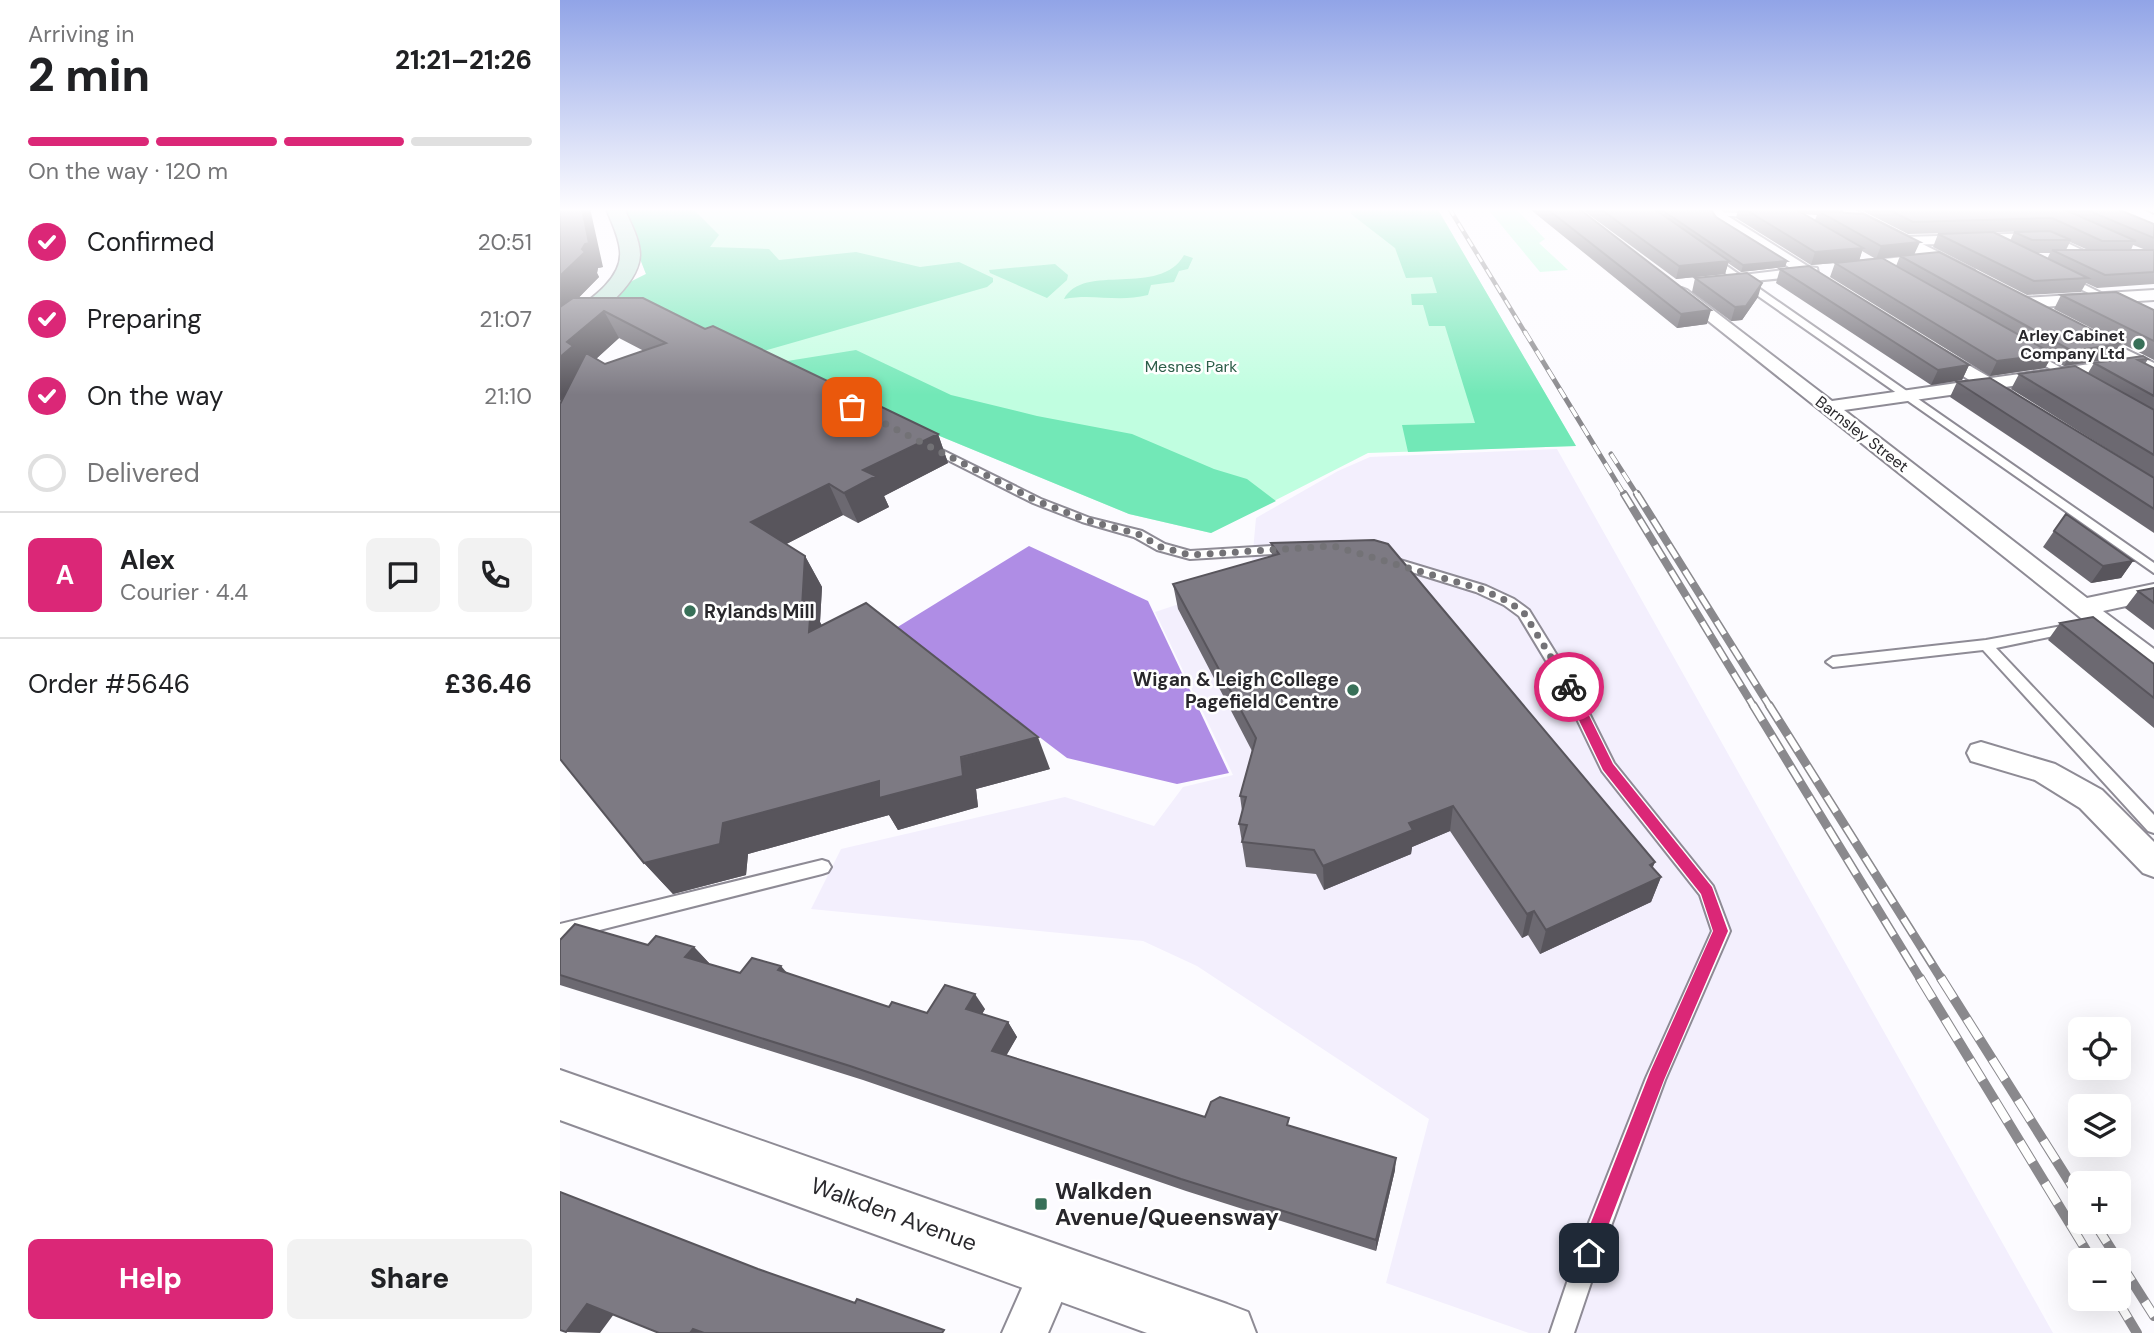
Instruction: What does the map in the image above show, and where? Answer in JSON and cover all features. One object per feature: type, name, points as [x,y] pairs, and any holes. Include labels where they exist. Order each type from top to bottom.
[{"type":"main road","points":[[562,330],[608,293],[624,270]]},
{"type":"street","points":[[1803,270],[1840,293]]},
{"type":"street","points":[[1668,283],[1820,270]]},
{"type":"street","points":[[1960,270],[1979,280]]},
{"type":"street","name":"Barnsley Street","points":[[1668,283],[2154,663]]},
{"type":"street","points":[[2001,292],[2146,367]]},
{"type":"street","points":[[2022,303],[2154,295]]},
{"type":"street","points":[[1919,341],[2020,404]]},
{"type":"street","points":[[1829,407],[2062,372],[2146,367]]},
{"type":"street","points":[[2092,615],[2154,592]]},
{"type":"street","points":[[1981,752],[2045,772],[2091,799],[2154,863]]},
{"type":"street","name":"Walkden Avenue","points":[[560,1095],[1227,1333]]},
{"type":"street","points":[[1025,1333],[1053,1270]]},
{"type":"lane","points":[[1727,270],[1908,394],[2154,569]]},
{"type":"lane","points":[[2057,275],[2125,307]]},
{"type":"lane","points":[[2026,352],[2085,385]]},
{"type":"lane","points":[[913,439],[1037,501],[1086,520],[1138,534],[1161,547],[1190,555],[1296,548]]},
{"type":"lane","points":[[1371,556],[1481,589],[1509,602],[1524,613],[1567,683],[1608,767],[1707,891],[1721,931],[1656,1078],[1589,1253],[1562,1333]]},
{"type":"lane","points":[[1833,662],[1986,645],[2092,615]]},
{"type":"lane","points":[[1986,645],[2154,826]]},
{"type":"lane","points":[[560,932],[822,867]]},
{"type":"shaded area","points":[[1557,449],[2053,1333],[1529,1333],[1386,1283],[1429,1119],[1197,966],[1143,941],[811,909],[841,849],[1065,797],[1154,826],[1183,787],[1233,775],[1155,612],[1254,579],[1252,562],[1256,518],[1338,471],[1370,457]]},
{"type":"shaded area","points":[[1029,546],[1148,601],[1229,773],[1177,784],[1067,758],[896,628]]},
{"type":"green space","name":"Mesnes Park","points":[[645,270],[1473,270],[1576,446],[1368,453],[1211,533],[1129,514],[913,425],[760,352],[608,293],[646,274]]},
{"type":"green space","points":[[645,270],[976,270],[993,278],[993,282],[987,287],[760,352],[608,293],[646,274]]},
{"type":"green space","points":[[989,270],[1062,270],[1068,275],[1067,280],[1047,298],[990,273]]},
{"type":"green space","points":[[1168,270],[1183,270],[1179,271],[1174,282],[1151,285],[1148,295],[1064,299],[1074,288],[1087,283],[1158,275]]},
{"type":"green space","points":[[1403,270],[1473,270],[1576,446],[1408,452],[1402,425],[1475,423],[1445,326],[1429,326],[1423,305],[1412,305],[1411,294],[1437,293],[1432,277],[1406,278]]},
{"type":"green space","points":[[856,350],[951,395],[1037,416],[1132,434],[1214,469],[1247,479],[1276,501],[1211,533],[1129,514],[913,425],[781,362]]},
{"type":"building","points":[[1625,270],[1659,270],[1711,310],[1681,314]]},
{"type":"building","points":[[1782,270],[1816,270],[1969,365],[1938,370]]},
{"type":"building","points":[[1847,270],[1904,270],[2053,354],[1997,361]]},
{"type":"building","points":[[1926,270],[1975,270],[2120,344],[2072,351]]},
{"type":"building","points":[[2012,270],[2072,270],[2088,278],[2034,281]]},
{"type":"building","points":[[2095,270],[2154,270],[2154,272],[2105,275]]},
{"type":"building","points":[[1747,273],[1762,283],[1746,306],[1735,307],[1695,278]]},
{"type":"building","points":[[2116,292],[2154,310],[2154,341],[2061,295]]},
{"type":"building","name":"Rylands Mill","points":[[573,298],[643,298],[705,329],[713,326],[938,434],[863,470],[876,476],[844,493],[829,484],[751,522],[805,556],[802,607],[811,605],[809,632],[866,603],[1038,737],[961,757],[963,776],[879,798],[879,781],[723,823],[720,844],[644,863],[560,759],[560,404],[586,353],[605,364],[666,343],[604,311],[567,342],[573,346],[560,357],[560,307]]},
{"type":"building","points":[[2143,356],[2148,359],[2138,360],[2154,368],[2154,396],[2094,363]]},
{"type":"building","points":[[2075,366],[2154,410],[2154,455],[2019,374]]},
{"type":"building","points":[[1990,378],[2154,478],[2154,509],[1957,382]]},
{"type":"building","points":[[2066,514],[2133,561],[2103,566],[2054,531]]},
{"type":"building","name":"Wigan & Leigh College Pagefield Centre","points":[[1374,540],[1388,544],[1655,862],[1650,865],[1661,877],[1546,930],[1534,911],[1527,914],[1453,806],[1409,823],[1413,830],[1323,866],[1314,850],[1242,842],[1247,825],[1239,824],[1246,797],[1240,796],[1256,738],[1173,584],[1279,554],[1271,543]]},
{"type":"building","points":[[2154,588],[2154,603],[2138,591]]},
{"type":"building","points":[[2093,617],[2154,664],[2154,698],[2060,623]]},
{"type":"building","points":[[575,924],[648,945],[656,936],[694,947],[685,957],[740,973],[752,958],[781,966],[778,970],[889,1007],[892,1002],[927,1013],[945,985],[975,994],[966,1009],[1008,1022],[992,1051],[1205,1117],[1211,1102],[1220,1097],[1289,1118],[1287,1125],[1396,1158],[1376,1240],[1181,1179],[850,1066],[560,975],[560,940]]},
{"type":"building","points":[[560,1192],[758,1269],[855,1303],[857,1299],[944,1330],[942,1333],[704,1333],[693,1329],[690,1333],[659,1333],[587,1304],[566,1332],[560,1330]]},
{"type":"railway","points":[[1487,270],[1526,334]]},
{"type":"railway","points":[[1525,332],[1625,496]]},
{"type":"railway","points":[[1611,454],[1638,496]]},
{"type":"railway","points":[[1624,494],[1754,707]]},
{"type":"railway","points":[[1637,494],[1770,707]]},
{"type":"railway","points":[[1753,705],[1921,980]]},
{"type":"railway","points":[[1769,705],[1942,980]]},
{"type":"railway","points":[[1920,978],[2085,1248]]},
{"type":"railway","points":[[1941,978],[2068,1179]]},
{"type":"railway","points":[[2102,1234],[2110,1248]]},
{"type":"railway","points":[[2131,1280],[2154,1316]]},
{"type":"railway","points":[[2124,1311],[2137,1333]]},
{"type":"way so far","points":[[852,407],[1037,501],[1086,520],[1138,534],[1161,547],[1190,555],[1333,546],[1481,589],[1509,602],[1524,613],[1532,631],[1569,687]]},
{"type":"place","name":"Arley Cabinet Company Ltd","points":[[2139,344]]},
{"type":"place","name":"Rylands Mill","points":[[690,611]]},
{"type":"place","name":"Wigan & Leigh College Pagefield Centre","points":[[1353,690]]},
{"type":"place","name":"Walkden Avenue/Queensway","points":[[1041,1204]]},
{"type":"route","points":[[1569,687],[1608,767],[1707,891],[1721,931],[1656,1078],[1589,1253]]}]
